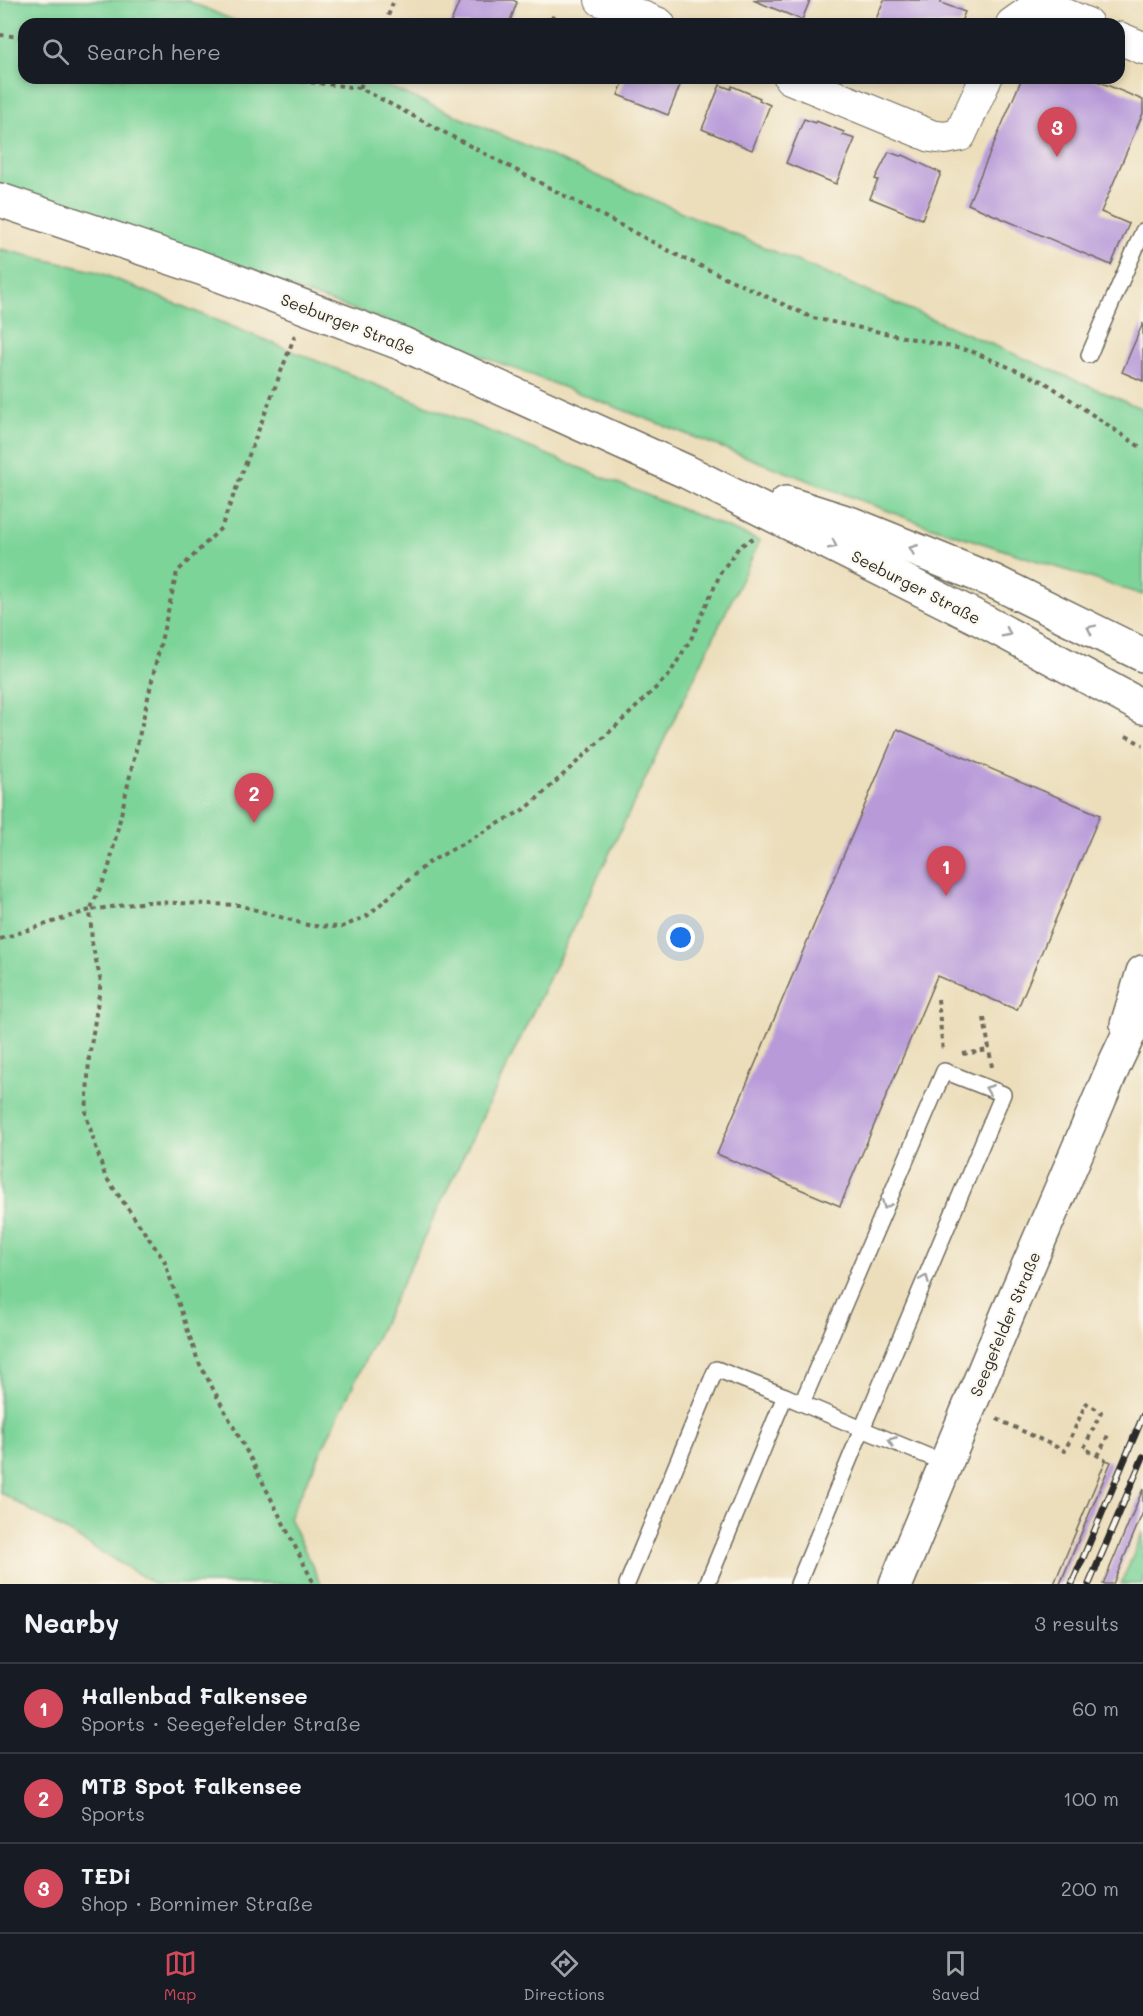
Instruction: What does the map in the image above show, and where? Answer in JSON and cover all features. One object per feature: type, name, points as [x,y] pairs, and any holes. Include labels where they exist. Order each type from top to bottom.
[{"type":"main road","name":"Seeburger Straße","points":[[0,200],[201,268],[403,344],[687,472],[978,618],[1143,707]]},
{"type":"main road","name":"Seeburger Straße","points":[[687,472],[852,524],[993,581],[1143,655]]},
{"type":"main road","name":"Seegefelder Straße","points":[[1115,1064],[1143,972]]},
{"type":"main road","name":"Seegefelder Straße","points":[[896,1584],[1008,1313],[1143,1004]]},
{"type":"street","points":[[601,0],[644,18]]},
{"type":"street","points":[[1020,18],[1029,12],[1065,12]]},
{"type":"street","points":[[1125,40],[1143,48]]},
{"type":"street","points":[[805,84],[931,136],[945,138],[960,135],[983,84]]},
{"type":"lane","points":[[1089,355],[1143,231]]},
{"type":"lane","points":[[798,1584],[1003,1094],[944,1071],[802,1403]]},
{"type":"lane","points":[[627,1584],[716,1369],[946,1464]]},
{"type":"lane","points":[[707,1584],[785,1396]]},
{"type":"path","points":[[387,18],[394,0]]},
{"type":"path","points":[[0,34],[18,36]]},
{"type":"path","points":[[326,84],[360,88],[679,256],[813,318],[971,351],[1046,383],[1143,449]]},
{"type":"path","points":[[360,88],[362,84]]},
{"type":"path","points":[[306,337],[295,333],[221,528],[177,572],[108,871],[90,910],[92,942],[101,982],[89,1058],[86,1115],[105,1176],[164,1260],[198,1361],[314,1584]]},
{"type":"path","points":[[0,939],[90,910],[147,902],[239,905],[311,926],[342,927],[367,916],[428,863],[528,807],[669,675],[692,637],[721,572],[739,547],[759,535],[748,530]]},
{"type":"path","points":[[1124,734],[1143,745]]},
{"type":"path","points":[[938,999],[944,1071]]},
{"type":"path","points":[[984,1018],[996,1091]]},
{"type":"path","points":[[1000,1412],[997,1420],[1065,1451],[1086,1403],[1101,1412],[1084,1448],[1106,1460]]},
{"type":"path","points":[[1098,1456],[1109,1433]]},
{"type":"green space","points":[[0,0],[186,0],[228,18],[18,18],[18,84],[382,84],[1143,409],[1143,595],[920,523],[410,329],[0,188]]},
{"type":"green space","points":[[0,249],[98,272],[760,541],[289,1518],[321,1584],[155,1584],[0,1492]]},
{"type":"green space","points":[[1143,1532],[1143,1584],[1121,1584]]},
{"type":"building","points":[[460,0],[513,0],[517,2],[511,18],[452,18]]},
{"type":"building","points":[[753,0],[810,0],[803,18],[797,18]]},
{"type":"building","points":[[884,0],[941,0],[941,3],[965,12],[962,18],[876,18]]},
{"type":"building","points":[[623,84],[681,84],[668,115],[618,95]]},
{"type":"building","points":[[1019,84],[1104,84],[1143,100],[1143,113],[1101,212],[1129,224],[1111,265],[968,204]]},
{"type":"building","points":[[720,85],[731,89],[732,86],[770,105],[752,150],[702,129]]},
{"type":"building","points":[[804,119],[815,123],[816,121],[855,139],[836,184],[786,163]]},
{"type":"building","points":[[889,152],[903,155],[941,173],[922,219],[870,198],[878,180],[875,179]]},
{"type":"building","points":[[1143,323],[1143,381],[1122,372]]},
{"type":"building","points":[[897,729],[1100,815],[1017,1010],[937,976],[840,1206],[717,1154]]},
{"type":"building","points":[[1106,1460],[1111,1462],[1060,1584],[1054,1584]]},
{"type":"building","points":[[1143,1489],[1143,1512],[1113,1584],[1103,1584]]},
{"type":"railway","points":[[1072,1584],[1143,1416]]},
{"type":"railway","points":[[1089,1584],[1143,1457]]},
{"type":"place","name":"TEDi","points":[[1057,157]]},
{"type":"place","name":"MTB Spot Falkensee","points":[[254,823]]},
{"type":"place","name":"Hallenbad Falkensee","points":[[946,896]]}]
